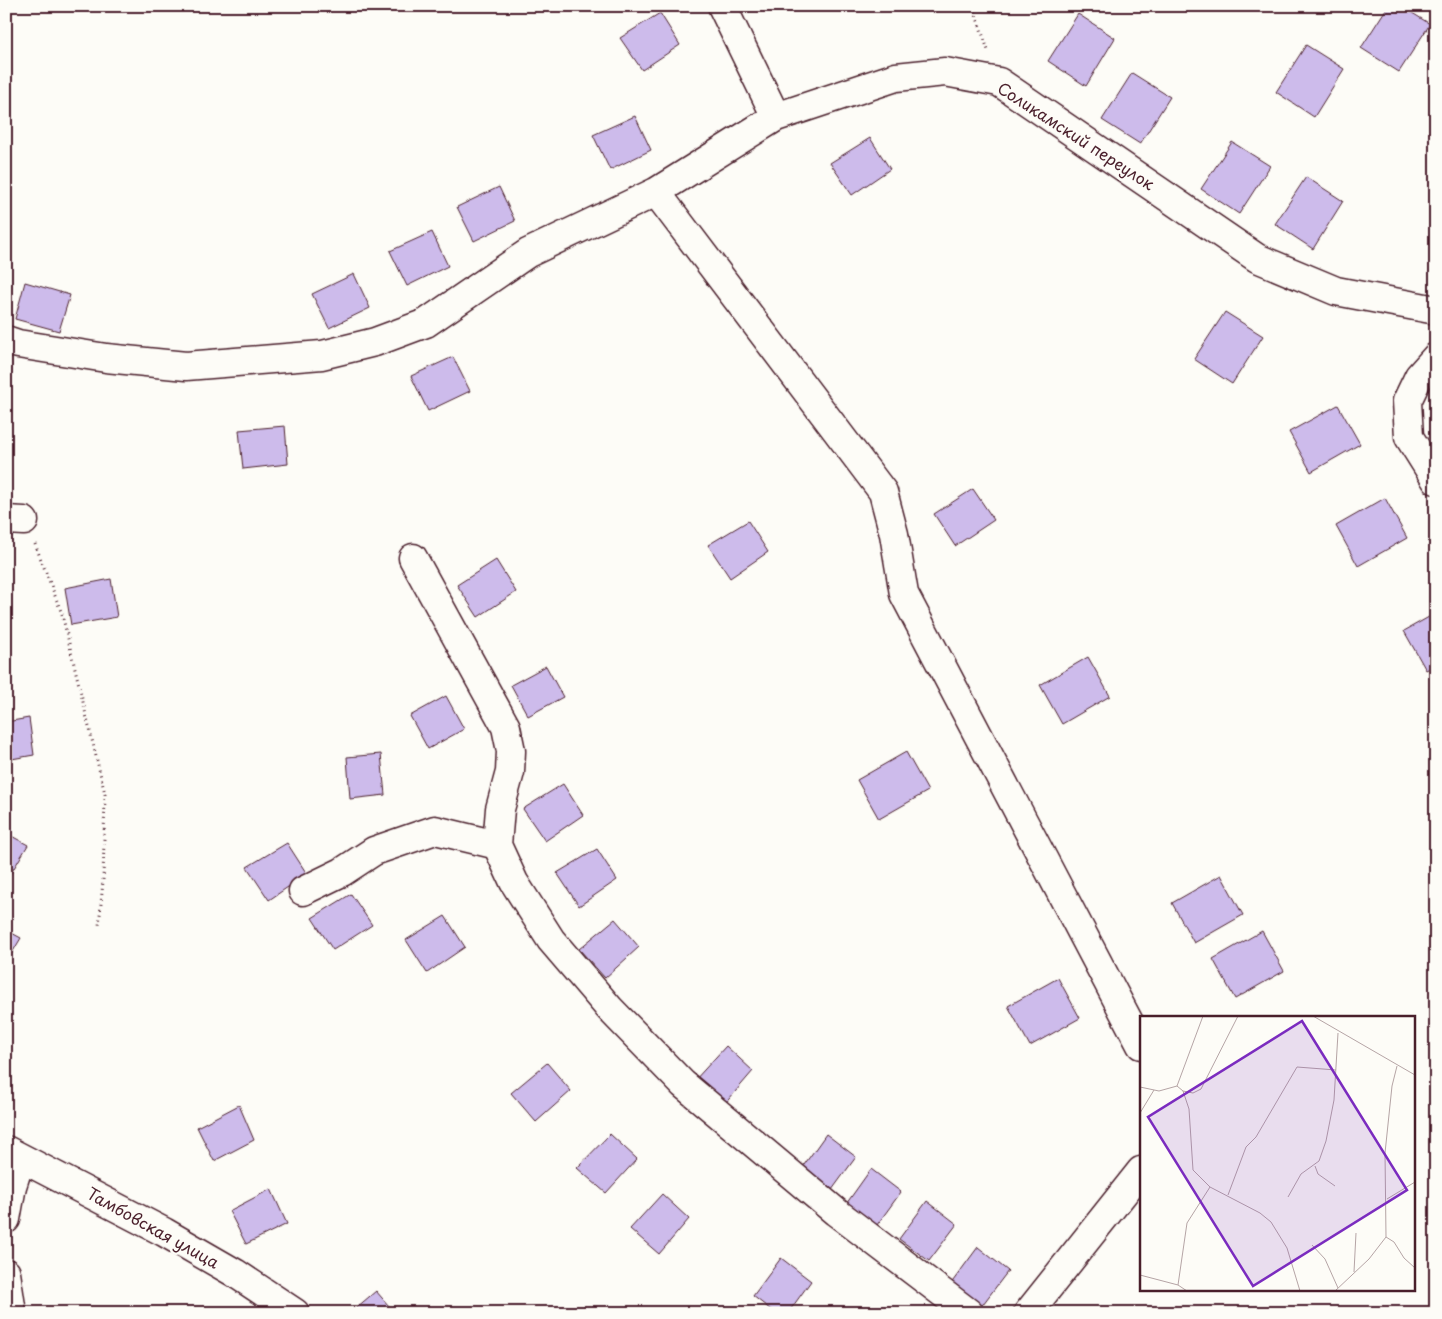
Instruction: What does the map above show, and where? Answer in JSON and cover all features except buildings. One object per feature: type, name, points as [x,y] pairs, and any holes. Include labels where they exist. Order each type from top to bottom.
[{"type":"street","points":[[722,6],[776,117]]},
{"type":"street","name":"Соликамский переулок","points":[[6,340],[18,344],[106,358],[186,366],[322,355],[376,342],[426,323],[528,253],[656,192],[776,117],[896,77],[945,72],[999,82],[1257,258],[1336,290],[1436,310]]},
{"type":"street","points":[[656,192],[883,492],[894,534],[904,594],[1140,1043]]},
{"type":"street","points":[[1436,357],[1418,376],[1407,402],[1409,437],[1436,480]]},
{"type":"street","points":[[413,558],[506,727],[511,751],[510,772],[500,809],[497,845],[514,882],[551,940],[610,1009],[683,1084],[836,1212],[969,1313]]},
{"type":"street","points":[[302,891],[342,872],[374,851],[435,830],[497,845]]},
{"type":"street","points":[[6,1219],[12,1186],[14,1154]]},
{"type":"street","name":"Тамбовская улица","points":[[14,1154],[164,1232],[235,1273],[295,1313]]},
{"type":"street","points":[[1028,1313],[1140,1172]]},
{"type":"street","points":[[6,1273],[12,1313]]},
{"type":"path","points":[[973,6],[999,82]]},
{"type":"path","points":[[15,521],[40,557],[62,614],[105,794],[103,881],[99,926]]}]
